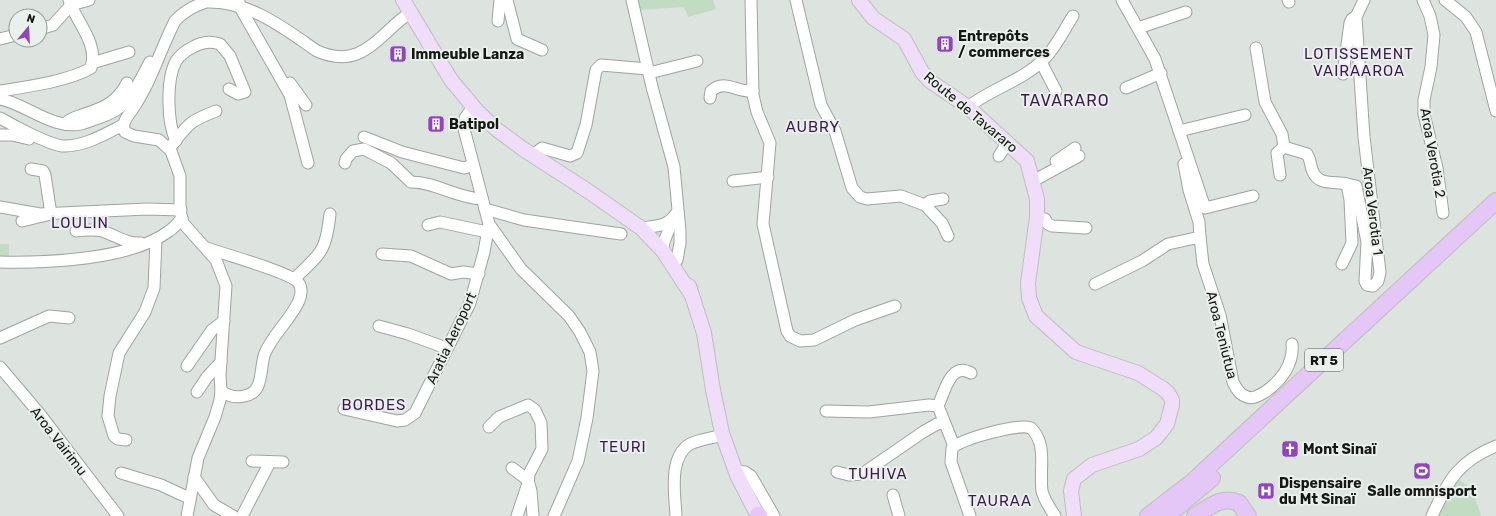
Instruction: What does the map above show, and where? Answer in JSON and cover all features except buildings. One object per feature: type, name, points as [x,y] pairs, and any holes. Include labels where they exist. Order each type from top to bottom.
[{"type":"highway","name":"RT 5","points":[[1148,516],[1192,482],[1496,201]]},
{"type":"highway","name":"RT 5","points":[[1167,516],[1193,495],[1496,216]]},
{"type":"highway","points":[[1195,516],[1218,502],[1225,500],[1239,503],[1248,516]]},
{"type":"main road","points":[[392,0],[405,6],[451,80],[473,106],[496,129],[641,228],[678,260],[687,279],[704,333],[713,390],[723,435],[736,471],[758,516]]},
{"type":"main road","name":"Route de Tavararo","points":[[859,0],[873,18],[904,39],[922,72],[930,81],[968,107],[1027,161],[1033,178],[1037,199],[1037,217],[1028,283],[1030,302],[1036,316],[1076,352],[1128,369],[1153,381],[1168,393],[1172,405],[1163,431],[1149,444],[1092,465],[1078,475],[1072,485],[1071,491],[1074,516]]},
{"type":"main road","points":[[588,191],[602,196],[623,208],[648,227],[664,247],[691,294]]},
{"type":"street","points":[[48,27],[53,25],[70,2],[88,0]]},
{"type":"street","points":[[498,21],[500,0]]},
{"type":"street","points":[[507,0],[517,39],[542,50]]},
{"type":"street","points":[[632,0],[648,71],[674,168],[680,244],[678,260]]},
{"type":"street","points":[[751,0],[752,91],[757,112],[770,143],[764,224],[787,331],[790,336],[800,341],[814,340],[855,320],[895,306]]},
{"type":"street","points":[[796,0],[821,105],[835,131],[852,188],[860,197],[867,199],[901,196],[925,205],[942,223],[948,236]]},
{"type":"street","points":[[1122,0],[1148,44],[1161,73],[1205,208],[1253,196]]},
{"type":"street","name":"Aroa Verotia 1","points":[[1347,184],[1356,186],[1367,242],[1365,281],[1367,285],[1373,286],[1378,281],[1380,272],[1364,137],[1356,17],[1364,0]]},
{"type":"street","name":"Aroa Verotia 2","points":[[1423,0],[1430,16],[1434,35],[1432,62],[1424,100],[1424,114],[1444,214]]},
{"type":"street","points":[[1445,0],[1466,18],[1476,32],[1496,111]]},
{"type":"street","points":[[0,135],[12,135],[64,146],[83,143],[123,125],[144,90],[164,44],[176,21],[189,8],[211,1],[239,2],[260,11],[317,51],[334,57],[350,57],[366,50],[381,38],[405,6]]},
{"type":"street","points":[[0,91],[84,72],[91,68],[93,55],[85,32],[70,2]]},
{"type":"street","points":[[239,2],[241,9],[267,52],[293,101],[308,163]]},
{"type":"street","points":[[1138,28],[1186,12]]},
{"type":"street","points":[[968,107],[979,98],[1022,75],[1041,62],[1055,47],[1073,16]]},
{"type":"street","name":"Aroa Verotia 1","points":[[1343,74],[1350,23],[1352,19],[1356,17]]},
{"type":"street","points":[[187,516],[189,498],[198,458],[218,409],[221,391],[220,376],[225,282],[220,268],[207,248],[187,229],[181,214],[180,176],[173,145],[169,99],[173,70],[177,60],[189,49],[205,42],[220,44],[230,56],[245,92],[238,94],[228,89]]},
{"type":"street","points":[[0,99],[11,101],[54,121],[81,124],[116,110],[124,103],[136,88],[154,54],[164,44]]},
{"type":"street","points":[[1256,48],[1265,102],[1282,134],[1284,147]]},
{"type":"street","points":[[92,64],[129,52]]},
{"type":"street","points":[[267,52],[306,105]]},
{"type":"street","points":[[533,155],[542,148],[570,156],[577,153],[586,125],[596,70],[601,65],[648,71],[697,62]]},
{"type":"street","points":[[1041,62],[1056,91]]},
{"type":"street","points":[[1126,88],[1161,73]]},
{"type":"street","points":[[66,123],[71,118],[94,111],[116,100],[127,83]]},
{"type":"street","points":[[710,98],[711,91],[722,85],[746,92],[752,91]]},
{"type":"street","name":"Aratia Aeroport","points":[[344,409],[398,421],[405,420],[415,413],[446,348],[470,303],[479,274],[488,228],[484,204],[473,165],[464,124],[468,113],[473,106]]},
{"type":"street","points":[[173,145],[185,128],[192,122],[216,111]]},
{"type":"street","points":[[1179,131],[1245,115]]},
{"type":"street","points":[[0,118],[50,142]]},
{"type":"street","points":[[123,125],[125,132],[128,134],[159,140],[173,145]]},
{"type":"street","points":[[364,136],[402,152],[464,168],[473,165]]},
{"type":"street","points":[[999,156],[1008,142]]},
{"type":"street","name":"Aroa Teniutua","points":[[1184,146],[1183,159],[1189,190],[1199,222],[1203,264],[1220,315],[1233,382],[1243,396],[1250,398],[1258,396],[1278,382],[1292,358],[1292,344]]},
{"type":"street","points":[[1284,147],[1307,154],[1313,171],[1319,179],[1338,184],[1347,184],[1350,200],[1352,243],[1342,264]]},
{"type":"street","points":[[1280,175],[1276,154],[1284,147]]},
{"type":"street","points":[[345,163],[346,159],[353,151],[364,149],[392,163],[411,182],[428,183],[524,220],[621,234]]},
{"type":"street","points":[[1033,178],[1077,152]]},
{"type":"street","points":[[31,169],[43,171],[45,175],[51,214]]},
{"type":"street","points":[[733,181],[768,177]]},
{"type":"street","points":[[925,205],[930,201],[943,199]]},
{"type":"street","points":[[0,207],[25,212],[51,214],[147,209],[181,214]]},
{"type":"street","points":[[664,247],[672,221],[678,211]]},
{"type":"street","points":[[22,221],[51,214]]},
{"type":"street","points":[[0,262],[51,261],[106,255],[153,240],[170,231],[181,214]]},
{"type":"street","points":[[294,278],[323,250],[328,232],[330,214]]},
{"type":"street","points":[[1037,217],[1045,219],[1048,224],[1052,226],[1086,228]]},
{"type":"street","points":[[648,227],[660,226],[672,221]]},
{"type":"street","points":[[428,224],[440,222],[488,228],[521,268],[569,316],[580,332],[592,358],[593,371],[587,418],[580,451],[554,516]]},
{"type":"street","points":[[76,231],[91,229],[102,231],[128,242],[153,240]]},
{"type":"street","points":[[1095,284],[1142,261],[1168,244],[1200,237]]},
{"type":"street","points":[[126,440],[118,439],[114,436],[108,416],[110,396],[119,353],[145,312],[154,288],[153,240]]},
{"type":"street","points":[[207,248],[284,273],[294,278],[299,284],[301,291],[299,301],[266,352],[258,386],[252,394],[243,397],[232,396],[221,391]]},
{"type":"street","points":[[382,254],[411,256],[451,274],[468,272],[479,274]]},
{"type":"street","points":[[0,338],[50,316],[68,318]]},
{"type":"street","points":[[187,366],[212,330],[224,321]]},
{"type":"street","points":[[379,326],[408,334],[446,348]]},
{"type":"street","points":[[197,392],[207,377],[221,362]]},
{"type":"street","name":"Aroa Vairimu","points":[[0,367],[39,413],[118,516]]},
{"type":"street","points":[[954,446],[938,406],[947,382],[951,377],[957,372],[964,371],[971,373]]},
{"type":"street","points":[[489,427],[499,417],[528,405],[535,410],[541,423],[542,449],[533,464],[517,516]]},
{"type":"street","points":[[826,412],[863,412],[929,405],[938,406]]},
{"type":"street","points":[[837,472],[849,475],[862,474],[923,432],[937,424],[944,424]]},
{"type":"street","points":[[970,516],[951,462],[951,452],[954,446],[1019,426],[1031,428],[1038,437],[1044,496],[1055,516]]},
{"type":"street","points":[[676,516],[675,488],[679,456],[687,446],[692,443],[723,435]]},
{"type":"street","points":[[1432,516],[1444,490],[1456,471],[1473,456],[1496,446]]},
{"type":"street","points":[[252,461],[283,462]]},
{"type":"street","points":[[242,516],[270,462]]},
{"type":"street","points":[[512,468],[528,480],[532,491],[533,516]]},
{"type":"street","points":[[736,471],[745,472],[751,476],[774,516]]},
{"type":"street","points":[[121,473],[161,485],[189,498]]},
{"type":"street","points":[[194,477],[214,505],[233,516]]},
{"type":"street","points":[[893,495],[899,516]]},
{"type":"green space","points":[[636,0],[713,0],[716,9],[688,17],[684,7],[639,10]]},
{"type":"green space","points":[[0,244],[9,244],[9,256],[0,256]]},
{"type":"green space","points":[[1456,479],[1466,484],[1473,494],[1481,516],[1436,516]]},
{"type":"place","name":"Entrepôts / commerces","points":[[945,44]]},
{"type":"place","name":"Immeuble Lanza","points":[[398,54]]},
{"type":"place","name":"Batipol","points":[[436,124]]},
{"type":"place","name":"Mont Sinaï","points":[[1290,449]]},
{"type":"place","name":"Salle omnisport","points":[[1422,471]]},
{"type":"place","name":"Dispensaire du Mt Sinaï","points":[[1266,491]]},
{"type":"district","name":"LOTISSEMENT VAIRAAROA","points":[[1359,62]]},
{"type":"district","name":"TAVARARO","points":[[1065,100]]},
{"type":"district","name":"AUBRY","points":[[813,127]]},
{"type":"district","name":"LOULIN","points":[[80,223]]},
{"type":"district","name":"BORDES","points":[[374,405]]},
{"type":"district","name":"TEURI","points":[[623,447]]},
{"type":"district","name":"TUHIVA","points":[[878,474]]},
{"type":"district","name":"TAURAA","points":[[1000,501]]}]
